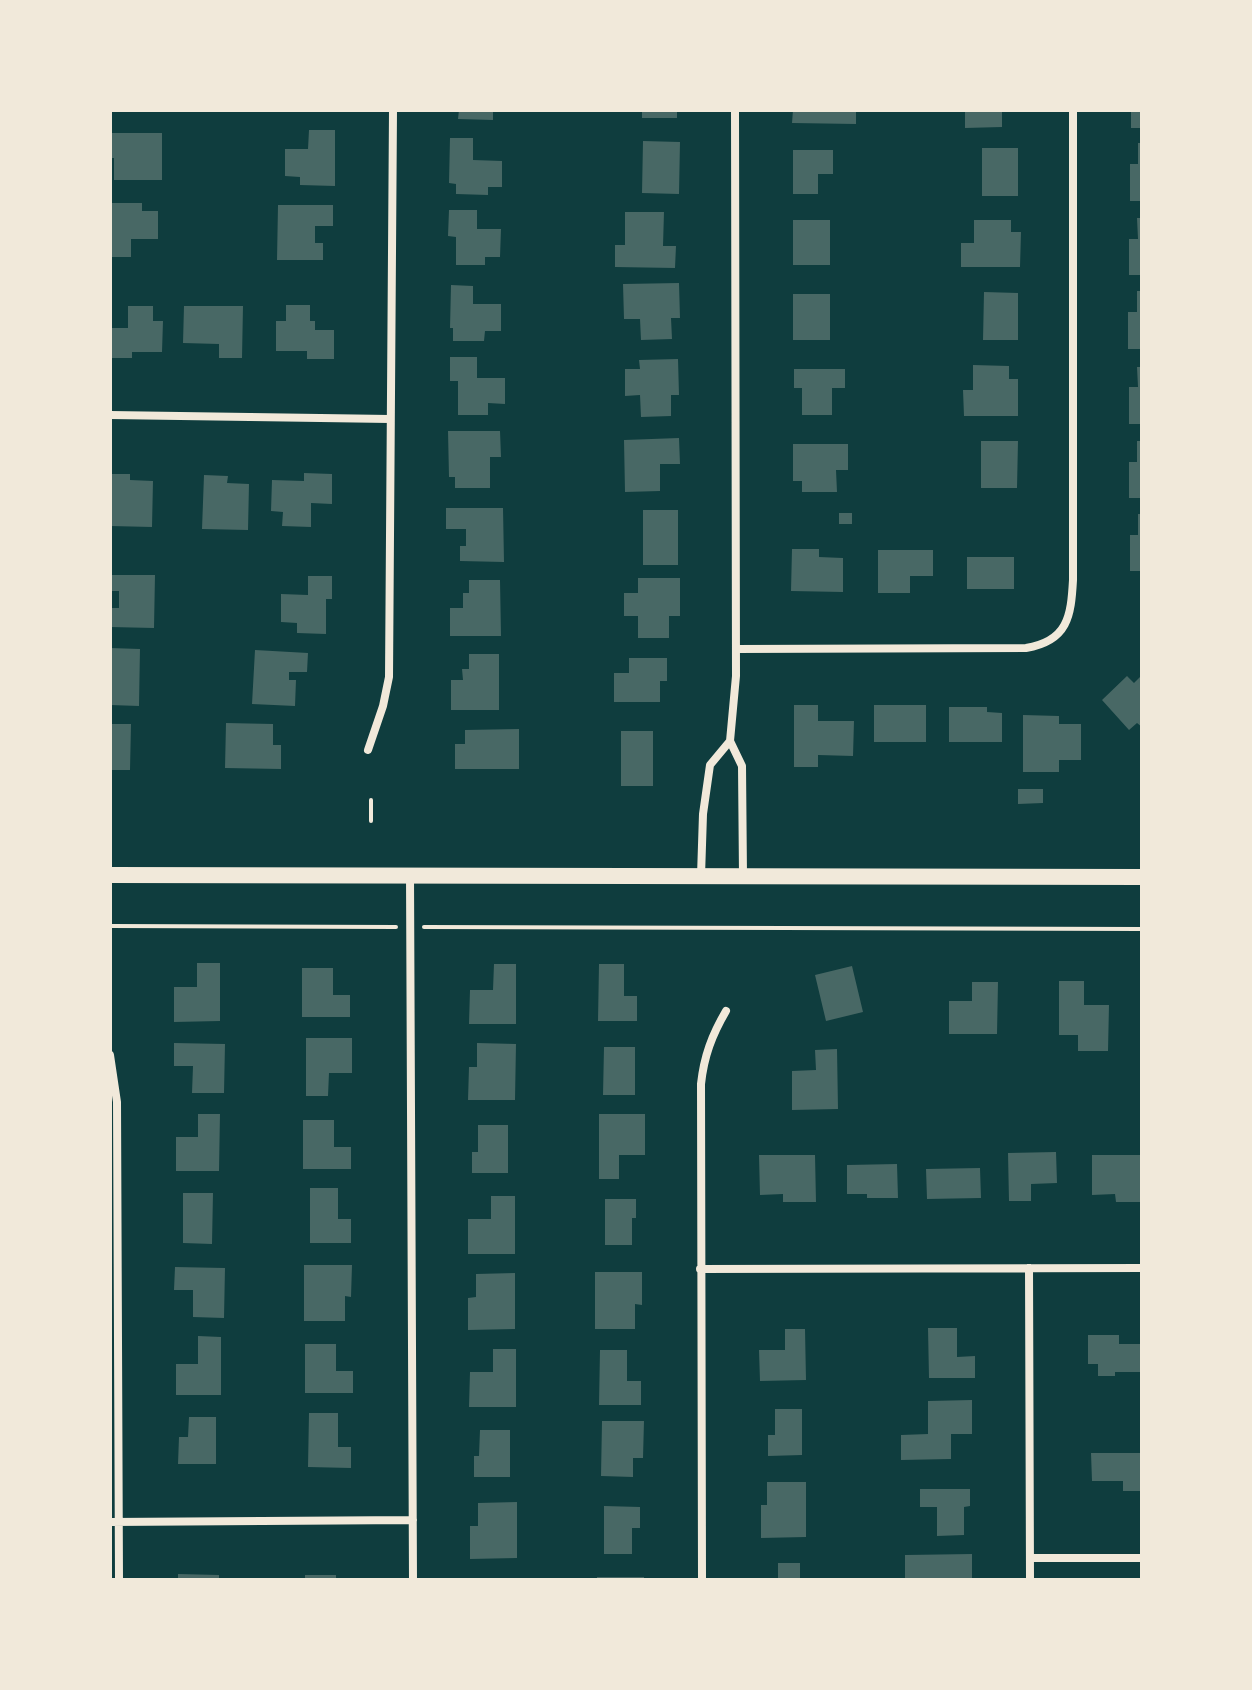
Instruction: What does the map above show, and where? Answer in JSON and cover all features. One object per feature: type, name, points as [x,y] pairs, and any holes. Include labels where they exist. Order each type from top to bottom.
[{"type":"main road","points":[[110,875],[1142,877]]},
{"type":"street","points":[[368,750],[389,677],[393,110]]},
{"type":"street","points":[[735,110],[736,649],[730,741],[742,766],[743,876]]},
{"type":"street","points":[[736,649],[1026,648],[1047,642],[1065,625],[1072,606],[1073,580],[1073,110]]},
{"type":"street","points":[[110,415],[390,419]]},
{"type":"street","points":[[701,876],[703,814],[710,765],[730,741]]},
{"type":"street","points":[[410,875],[413,1580]]},
{"type":"street","points":[[702,1580],[701,1084],[704,1057],[726,1011]]},
{"type":"street","points":[[110,1055],[117,1102],[114,1522],[119,1580]]},
{"type":"street","points":[[1029,1268],[1030,1580]]},
{"type":"street","points":[[700,1269],[1142,1268]]},
{"type":"street","points":[[114,1522],[413,1520]]},
{"type":"street","points":[[1030,1558],[1142,1558]]},
{"type":"path","points":[[371,800],[371,821]]},
{"type":"path","points":[[110,926],[388,926]]},
{"type":"path","points":[[432,927],[1142,929]]},
{"type":"building","points":[[459,110],[493,110],[493,120],[458,119]]},
{"type":"building","points":[[642,110],[677,110],[677,118],[642,118]]},
{"type":"building","points":[[793,110],[856,110],[856,124],[792,123]]},
{"type":"building","points":[[965,110],[1002,110],[1002,127],[965,128]]},
{"type":"building","points":[[1131,110],[1142,110],[1142,128],[1131,128]]},
{"type":"building","points":[[309,130],[335,130],[335,186],[300,185],[300,177],[285,176],[285,149],[308,149]]},
{"type":"building","points":[[110,133],[162,133],[162,180],[114,180]]},
{"type":"building","points":[[450,138],[473,138],[473,160],[502,161],[502,187],[488,187],[488,195],[456,194],[456,184],[449,183]]},
{"type":"building","points":[[643,141],[680,142],[679,194],[642,193]]},
{"type":"building","points":[[1138,143],[1142,143],[1142,201],[1130,201],[1130,164],[1138,164]]},
{"type":"building","points":[[982,148],[1018,148],[1018,196],[982,196]]},
{"type":"building","points":[[793,150],[833,150],[833,174],[818,174],[818,194],[793,194]]},
{"type":"building","points":[[110,203],[142,203],[142,211],[158,211],[158,239],[131,239],[131,257],[110,257]]},
{"type":"building","points":[[278,205],[333,205],[333,226],[315,226],[315,243],[323,243],[323,260],[277,260]]},
{"type":"building","points":[[449,210],[477,210],[477,229],[501,229],[500,257],[485,257],[485,265],[456,265],[456,237],[448,236]]},
{"type":"building","points":[[625,212],[664,212],[663,246],[676,246],[675,268],[615,267],[615,245],[625,245]]},
{"type":"building","points":[[1137,218],[1142,218],[1142,275],[1129,275],[1129,239],[1138,239]]},
{"type":"building","points":[[793,220],[830,220],[830,265],[793,265]]},
{"type":"building","points":[[974,220],[1011,220],[1011,232],[1021,232],[1020,267],[961,267],[961,243],[974,243]]},
{"type":"building","points":[[679,283],[680,318],[671,318],[672,339],[641,340],[640,319],[624,319],[623,284]]},
{"type":"building","points":[[451,285],[473,286],[473,304],[501,304],[501,331],[485,331],[484,341],[453,341],[453,328],[450,328]]},
{"type":"building","points":[[1137,291],[1142,291],[1142,349],[1128,349],[1128,312],[1137,312]]},
{"type":"building","points":[[984,292],[1018,293],[1018,340],[983,340]]},
{"type":"building","points":[[793,294],[830,294],[830,340],[793,340]]},
{"type":"building","points":[[286,305],[310,305],[310,321],[315,321],[315,330],[334,330],[334,359],[307,359],[307,351],[276,351],[276,321],[286,321]]},
{"type":"building","points":[[128,306],[153,306],[153,321],[163,321],[162,352],[132,352],[132,358],[110,358],[110,328],[128,328]]},
{"type":"building","points":[[184,306],[243,306],[242,358],[219,358],[219,344],[183,343]]},
{"type":"building","points":[[450,357],[477,357],[477,378],[505,378],[505,404],[488,403],[488,415],[458,415],[458,381],[450,381]]},
{"type":"building","points":[[678,359],[679,395],[671,395],[671,416],[641,417],[640,395],[625,396],[625,369],[640,369],[639,360]]},
{"type":"building","points":[[973,365],[1009,366],[1009,379],[1018,379],[1018,416],[964,416],[963,390],[973,390]]},
{"type":"building","points":[[1137,367],[1142,367],[1142,424],[1129,424],[1129,387],[1138,387]]},
{"type":"building","points":[[794,369],[845,369],[845,388],[832,388],[832,415],[802,415],[802,388],[794,388]]},
{"type":"building","points":[[448,431],[500,431],[501,457],[490,457],[490,488],[455,488],[455,477],[449,477]]},
{"type":"building","points":[[679,438],[680,464],[660,464],[660,491],[625,492],[624,440]]},
{"type":"building","points":[[981,441],[1018,441],[1017,488],[981,488]]},
{"type":"building","points":[[1137,441],[1142,441],[1142,498],[1129,498],[1129,462],[1137,462]]},
{"type":"building","points":[[793,444],[848,444],[848,470],[836,470],[837,492],[802,492],[802,481],[793,481]]},
{"type":"building","points":[[304,473],[332,474],[332,504],[311,503],[311,527],[282,526],[283,512],[271,511],[272,480],[304,481]]},
{"type":"building","points":[[110,474],[130,474],[130,480],[153,481],[152,527],[110,526]]},
{"type":"building","points":[[204,475],[228,476],[227,483],[249,484],[248,530],[202,529]]},
{"type":"building","points":[[446,508],[503,508],[504,562],[460,561],[460,546],[466,546],[466,529],[446,529]]},
{"type":"building","points":[[643,510],[678,510],[678,565],[643,565]]},
{"type":"building","points":[[839,513],[852,513],[852,524],[839,524]]},
{"type":"building","points":[[1138,514],[1142,514],[1142,571],[1130,571],[1130,535],[1138,535]]},
{"type":"building","points":[[792,549],[819,549],[819,557],[843,558],[843,592],[791,591]]},
{"type":"building","points":[[878,550],[933,550],[933,576],[910,576],[910,593],[878,593]]},
{"type":"building","points":[[967,557],[1014,557],[1014,589],[967,589]]},
{"type":"building","points":[[111,575],[155,575],[154,628],[110,627],[110,608],[119,608],[119,591],[111,591]]},
{"type":"building","points":[[308,576],[332,576],[332,599],[326,599],[326,634],[297,633],[297,623],[281,622],[281,594],[308,595]]},
{"type":"building","points":[[638,578],[680,578],[680,616],[669,616],[669,638],[638,638],[638,616],[624,616],[624,593],[638,593]]},
{"type":"building","points":[[469,580],[500,580],[501,636],[450,636],[450,608],[463,608],[463,593],[469,593]]},
{"type":"building","points":[[110,648],[140,649],[139,706],[110,705]]},
{"type":"building","points":[[255,650],[308,653],[307,672],[289,672],[289,680],[296,680],[295,706],[252,704]]},
{"type":"building","points":[[469,654],[499,654],[499,710],[451,710],[451,680],[463,680],[462,669],[469,669]]},
{"type":"building","points":[[629,658],[667,658],[667,681],[660,681],[660,702],[614,702],[614,673],[629,673]]},
{"type":"building","points":[[1142,675],[1142,727],[1137,723],[1129,730],[1102,700],[1127,676],[1134,683]]},
{"type":"building","points":[[794,705],[818,705],[818,721],[854,721],[853,756],[818,755],[818,767],[794,767]]},
{"type":"building","points":[[874,705],[926,705],[926,742],[874,742]]},
{"type":"building","points":[[949,707],[987,707],[987,712],[1002,713],[1002,742],[949,742]]},
{"type":"building","points":[[1023,715],[1059,716],[1059,724],[1081,724],[1081,760],[1059,760],[1059,772],[1023,772]]},
{"type":"building","points":[[226,723],[273,724],[273,745],[281,745],[281,769],[225,768]]},
{"type":"building","points":[[110,724],[131,724],[130,770],[110,770]]},
{"type":"building","points":[[519,729],[519,769],[455,769],[455,744],[465,744],[465,730]]},
{"type":"building","points":[[621,731],[653,731],[653,786],[621,786]]},
{"type":"building","points":[[1018,789],[1043,789],[1043,803],[1018,804]]},
{"type":"building","points":[[197,963],[220,963],[220,1021],[174,1022],[174,987],[197,987]]},
{"type":"building","points":[[494,964],[516,964],[516,1024],[469,1024],[470,990],[493,990]]},
{"type":"building","points":[[599,964],[624,964],[624,996],[637,996],[637,1021],[598,1021]]},
{"type":"building","points":[[852,966],[863,1012],[826,1021],[815,975]]},
{"type":"building","points":[[302,968],[333,968],[333,995],[350,995],[350,1017],[302,1017]]},
{"type":"building","points":[[1059,981],[1084,981],[1084,1005],[1109,1005],[1108,1051],[1078,1051],[1078,1035],[1059,1035]]},
{"type":"building","points":[[972,982],[998,982],[997,1034],[949,1034],[949,1001],[972,1001]]},
{"type":"building","points":[[306,1038],[352,1038],[352,1073],[329,1073],[328,1096],[306,1096]]},
{"type":"building","points":[[174,1043],[225,1044],[224,1093],[192,1093],[193,1066],[174,1066]]},
{"type":"building","points":[[477,1043],[516,1044],[515,1100],[468,1100],[469,1067],[477,1067]]},
{"type":"building","points":[[604,1047],[635,1047],[635,1095],[603,1095]]},
{"type":"building","points":[[837,1049],[838,1109],[792,1110],[792,1071],[816,1070],[815,1050]]},
{"type":"building","points":[[198,1114],[220,1114],[219,1171],[176,1171],[176,1137],[198,1137]]},
{"type":"building","points":[[599,1114],[645,1114],[645,1155],[619,1155],[619,1179],[599,1179]]},
{"type":"building","points":[[303,1120],[334,1120],[334,1147],[351,1147],[351,1169],[303,1169]]},
{"type":"building","points":[[478,1125],[508,1125],[508,1173],[472,1173],[472,1152],[478,1152]]},
{"type":"building","points":[[1056,1152],[1057,1183],[1031,1184],[1031,1201],[1009,1201],[1008,1153]]},
{"type":"building","points":[[759,1155],[815,1155],[816,1202],[783,1202],[783,1194],[760,1195]]},
{"type":"building","points":[[1092,1155],[1142,1155],[1142,1202],[1116,1202],[1115,1194],[1092,1195]]},
{"type":"building","points":[[897,1164],[898,1198],[867,1198],[867,1194],[847,1194],[847,1165]]},
{"type":"building","points":[[980,1168],[981,1198],[927,1199],[926,1169]]},
{"type":"building","points":[[310,1188],[338,1188],[338,1219],[351,1219],[351,1243],[310,1243]]},
{"type":"building","points":[[183,1193],[213,1193],[212,1244],[183,1243]]},
{"type":"building","points":[[491,1196],[515,1196],[515,1254],[468,1254],[468,1219],[491,1219]]},
{"type":"building","points":[[605,1199],[636,1199],[632,1245],[605,1245]]},
{"type":"building","points":[[304,1265],[352,1265],[351,1297],[345,1296],[345,1321],[304,1321]]},
{"type":"building","points":[[175,1267],[225,1268],[224,1318],[193,1317],[193,1290],[174,1290]]},
{"type":"building","points":[[595,1272],[642,1272],[642,1305],[635,1304],[635,1329],[595,1329]]},
{"type":"building","points":[[515,1273],[515,1329],[468,1330],[468,1298],[476,1297],[476,1274]]},
{"type":"building","points":[[928,1328],[957,1328],[957,1357],[975,1356],[975,1378],[929,1378]]},
{"type":"building","points":[[785,1329],[805,1329],[806,1380],[760,1381],[759,1350],[785,1350]]},
{"type":"building","points":[[1088,1335],[1119,1335],[1119,1344],[1142,1344],[1142,1372],[1115,1372],[1115,1376],[1098,1376],[1098,1364],[1088,1364]]},
{"type":"building","points":[[198,1336],[221,1337],[221,1395],[176,1395],[176,1364],[198,1364]]},
{"type":"building","points":[[305,1344],[336,1344],[336,1371],[353,1371],[353,1393],[305,1393]]},
{"type":"building","points":[[493,1349],[516,1349],[516,1407],[469,1407],[470,1372],[493,1372]]},
{"type":"building","points":[[600,1350],[627,1350],[627,1381],[641,1381],[641,1405],[599,1405]]},
{"type":"building","points":[[972,1400],[972,1434],[951,1434],[951,1459],[901,1460],[901,1435],[928,1434],[928,1401]]},
{"type":"building","points":[[775,1409],[802,1409],[802,1455],[768,1456],[768,1435],[775,1435]]},
{"type":"building","points":[[309,1413],[338,1413],[338,1447],[351,1447],[351,1468],[308,1467]]},
{"type":"building","points":[[189,1417],[216,1417],[216,1464],[178,1464],[179,1437],[188,1437]]},
{"type":"building","points":[[602,1421],[644,1421],[643,1458],[633,1458],[633,1477],[601,1476]]},
{"type":"building","points":[[480,1430],[510,1430],[510,1477],[474,1477],[474,1456],[479,1456]]},
{"type":"building","points":[[1091,1453],[1142,1453],[1142,1491],[1123,1491],[1123,1481],[1092,1481]]},
{"type":"building","points":[[767,1482],[806,1482],[806,1537],[761,1538],[761,1505],[767,1505]]},
{"type":"building","points":[[920,1489],[970,1489],[970,1506],[964,1507],[964,1535],[937,1536],[937,1507],[920,1507]]},
{"type":"building","points":[[517,1502],[517,1558],[470,1559],[470,1526],[478,1526],[478,1503]]},
{"type":"building","points":[[604,1506],[640,1507],[640,1528],[632,1528],[632,1554],[604,1554]]},
{"type":"building","points":[[972,1554],[972,1580],[905,1580],[905,1555]]},
{"type":"building","points":[[778,1563],[800,1563],[800,1580],[778,1580]]},
{"type":"building","points":[[178,1574],[219,1575],[219,1580],[178,1580]]},
{"type":"building","points":[[305,1575],[336,1575],[336,1580],[305,1580]]},
{"type":"building","points":[[597,1577],[644,1577],[644,1580],[597,1580]]}]
